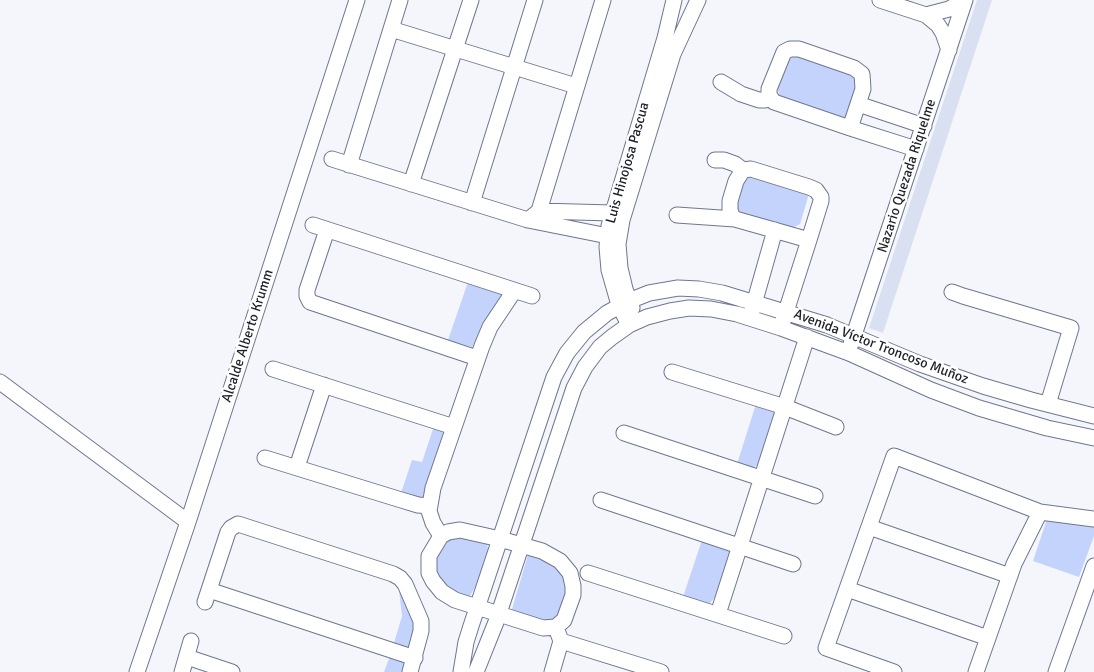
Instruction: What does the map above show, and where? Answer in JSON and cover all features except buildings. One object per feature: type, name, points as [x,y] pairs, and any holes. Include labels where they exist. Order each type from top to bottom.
[{"type":"street","name":"Alcalde Alberto Krumm","points":[[137,672],[188,522],[357,0]]},
{"type":"street","points":[[349,164],[400,0]]},
{"type":"street","points":[[411,184],[471,0]]},
{"type":"street","points":[[472,203],[534,0]]},
{"type":"street","points":[[534,215],[603,0]]},
{"type":"street","name":"Luis Hinojosa Pascua","points":[[634,323],[609,270],[608,236],[612,213],[665,38],[674,0]]},
{"type":"street","name":"Luis Hinojosa Pascua","points":[[624,303],[618,244],[622,220],[674,54],[698,0]]},
{"type":"street","points":[[880,0],[926,15],[938,25],[949,50]]},
{"type":"street","points":[[926,15],[949,9],[965,0]]},
{"type":"street","name":"Nazario Quezada Riquelme","points":[[849,353],[965,0]]},
{"type":"street","points":[[390,29],[576,86]]},
{"type":"street","points":[[850,128],[864,84],[862,74],[858,70],[794,48],[786,50],[781,56],[769,89],[770,98],[777,103],[850,128],[916,149]]},
{"type":"street","points":[[721,82],[741,94],[758,100],[770,98]]},
{"type":"street","points":[[858,104],[924,126]]},
{"type":"street","points":[[332,159],[472,203],[534,215],[608,236]]},
{"type":"street","points":[[715,160],[730,162],[743,170],[751,169],[809,187],[820,193],[821,201],[781,328]]},
{"type":"street","points":[[735,219],[730,210],[730,201],[738,177],[743,170]]},
{"type":"street","points":[[534,215],[612,213]]},
{"type":"street","points":[[677,215],[735,219],[809,240]]},
{"type":"street","points":[[477,358],[310,302],[307,290],[320,228],[532,296]]},
{"type":"street","points":[[750,318],[775,230]]},
{"type":"street","name":"Avenida Víctor Troncoso Muñoz","points":[[462,672],[466,642],[549,389],[560,363],[584,332],[624,303],[649,293],[666,290],[699,289],[722,293],[827,325],[920,364],[1008,394],[1094,416]]},
{"type":"street","points":[[666,290],[665,301],[670,311]]},
{"type":"street","points":[[441,536],[433,523],[430,506],[433,488],[477,358],[490,327],[514,291]]},
{"type":"street","points":[[952,292],[1071,328],[1048,404]]},
{"type":"street","name":"Avenida Víctor Troncoso Muñoz","points":[[476,672],[499,614],[574,388],[585,366],[600,347],[634,323],[670,311],[689,308],[711,309],[750,318],[849,353],[931,390],[979,408],[1047,428],[1094,438]]},
{"type":"street","points":[[718,614],[807,337]]},
{"type":"street","points":[[273,369],[454,427]]},
{"type":"street","points":[[672,372],[785,407],[836,427]]},
{"type":"street","points":[[0,382],[188,522]]},
{"type":"street","points":[[297,467],[324,385]]},
{"type":"street","points":[[624,433],[815,496]]},
{"type":"street","points":[[894,672],[826,648],[894,456],[1040,512],[1094,519]]},
{"type":"street","points":[[265,458],[418,505],[430,506]]},
{"type":"street","points":[[602,500],[793,564]]},
{"type":"street","points":[[976,672],[1010,576],[1040,512]]},
{"type":"street","points":[[238,524],[393,574],[403,580],[413,600],[422,626],[412,665],[207,596],[229,530],[238,524]]},
{"type":"street","points":[[869,527],[1010,576]]},
{"type":"street","points":[[460,530],[500,538],[548,554],[560,562],[570,573],[573,595],[567,615],[556,627],[544,628],[448,597],[436,587],[429,573],[428,564],[431,551],[441,536],[448,532],[460,530]]},
{"type":"street","points":[[1056,672],[1094,566]]},
{"type":"street","points":[[588,573],[784,636]]},
{"type":"street","points":[[413,600],[436,587]]},
{"type":"street","points":[[847,588],[988,638]]},
{"type":"street","points":[[552,672],[561,641],[556,627]]},
{"type":"street","points":[[182,672],[191,641]]},
{"type":"street","points":[[561,641],[661,672]]},
{"type":"street","points":[[187,657],[232,672]]},
{"type":"shaded area","points":[[792,55],[849,74],[859,81],[847,119],[781,98],[777,88],[786,62]]},
{"type":"shaded area","points":[[752,175],[806,192],[808,197],[800,224],[791,229],[739,213],[736,209],[741,180]]},
{"type":"shaded area","points":[[468,282],[505,293],[472,347],[448,340]]},
{"type":"shaded area","points":[[756,404],[775,411],[776,416],[759,465],[752,468],[737,464]]},
{"type":"shaded area","points":[[434,426],[445,430],[427,494],[416,498],[401,493],[412,460],[422,462]]},
{"type":"shaded area","points":[[1047,519],[1094,525],[1094,536],[1079,577],[1033,561]]},
{"type":"shaded area","points":[[459,535],[487,543],[488,549],[476,586],[468,599],[457,595],[437,577],[435,553],[440,544]]},
{"type":"shaded area","points":[[702,540],[732,551],[717,595],[708,605],[683,597]]},
{"type":"shaded area","points":[[528,555],[551,563],[560,569],[566,579],[567,591],[560,615],[556,620],[550,621],[516,614],[512,609]]},
{"type":"shaded area","points":[[399,590],[416,627],[410,646],[405,648],[394,643],[402,616]]},
{"type":"shaded area","points":[[390,656],[404,662],[403,672],[384,672]]}]
